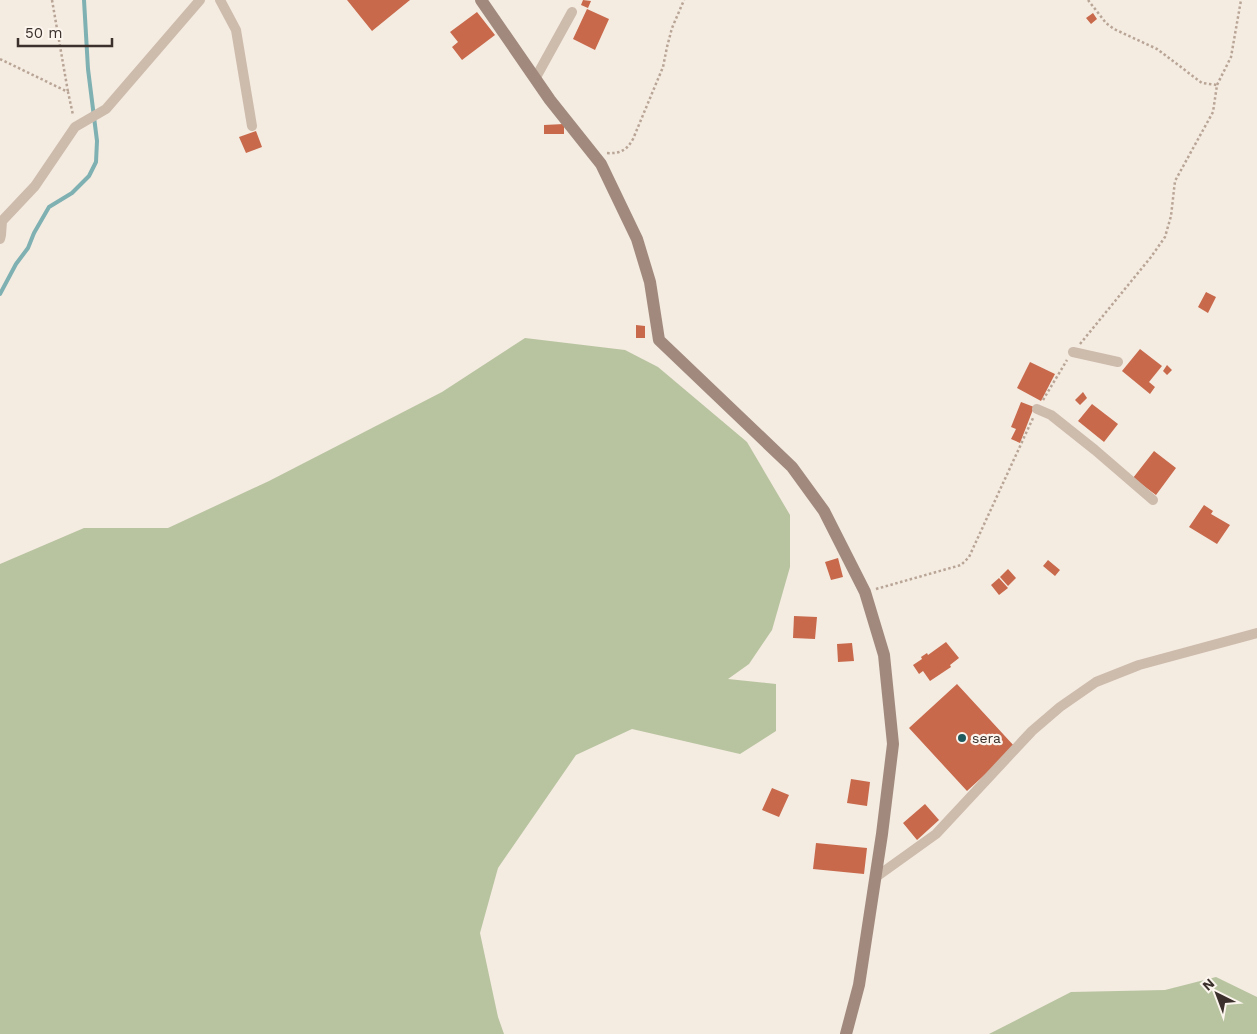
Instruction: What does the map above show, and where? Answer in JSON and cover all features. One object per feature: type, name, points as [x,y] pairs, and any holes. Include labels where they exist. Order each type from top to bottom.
[{"type":"street","points":[[0,239],[2,235],[2,221],[35,186],[75,126],[106,109],[200,0]]},
{"type":"street","points":[[220,0],[236,30],[252,126]]},
{"type":"street","points":[[481,0],[550,100],[601,164],[637,240],[650,282],[659,340],[792,468],[824,512],[865,592],[884,655],[893,744],[876,877],[859,985],[846,1034]]},
{"type":"street","points":[[535,79],[572,12]]},
{"type":"street","points":[[1073,352],[1118,362]]},
{"type":"street","points":[[1038,410],[1051,415],[1153,500]]},
{"type":"street","points":[[876,877],[936,834],[1032,731],[1060,707],[1096,682],[1139,665],[1257,633]]},
{"type":"path","points":[[52,0],[75,126]]},
{"type":"path","points":[[589,149],[611,154],[621,152],[633,140],[663,67],[669,37],[684,0]]},
{"type":"path","points":[[1088,0],[1106,23],[1114,29],[1157,49],[1202,83],[1217,85]]},
{"type":"path","points":[[865,592],[961,565],[968,557],[1038,410],[1068,358],[1151,257],[1165,237],[1171,216],[1176,181],[1213,112],[1217,85],[1231,57],[1241,0]]},
{"type":"path","points":[[0,59],[68,92]]},
{"type":"green space","points":[[525,338],[625,350],[658,367],[747,442],[790,515],[790,567],[772,630],[749,664],[728,679],[776,684],[776,731],[740,754],[632,729],[576,755],[498,868],[480,933],[498,1017],[504,1034],[0,1034],[0,564],[84,528],[168,528],[269,481],[442,392]]},
{"type":"green space","points":[[1216,977],[1257,997],[1257,1034],[989,1034],[1071,992],[1165,990]]},
{"type":"building","points":[[347,0],[410,0],[372,31]]},
{"type":"building","points":[[583,0],[591,1],[588,8],[581,5]]},
{"type":"building","points":[[587,9],[609,19],[595,50],[573,39]]},
{"type":"building","points":[[477,12],[495,35],[462,60],[452,47],[458,42],[450,32]]},
{"type":"building","points":[[1093,13],[1097,19],[1091,24],[1086,18]]},
{"type":"building","points":[[564,124],[564,134],[544,134],[544,125]]},
{"type":"building","points":[[256,131],[262,147],[246,153],[239,137]]},
{"type":"building","points":[[1206,292],[1216,297],[1208,313],[1198,307]]},
{"type":"building","points":[[636,325],[645,326],[645,338],[636,338]]},
{"type":"building","points":[[1140,349],[1162,366],[1149,382],[1155,387],[1150,394],[1122,371]]},
{"type":"building","points":[[1030,362],[1055,374],[1041,401],[1017,388]]},
{"type":"building","points":[[1167,365],[1172,370],[1167,375],[1163,371]]},
{"type":"building","points":[[1083,392],[1087,398],[1080,405],[1075,400]]},
{"type":"building","points":[[1021,402],[1034,407],[1020,443],[1011,439],[1016,429],[1011,427]]},
{"type":"building","points":[[1092,404],[1118,424],[1104,442],[1078,421]]},
{"type":"building","points":[[1154,451],[1176,468],[1156,495],[1133,478]]},
{"type":"building","points":[[1204,505],[1213,511],[1211,514],[1230,525],[1217,544],[1189,527]]},
{"type":"building","points":[[838,558],[843,577],[831,580],[825,562]]},
{"type":"building","points":[[1048,560],[1060,570],[1055,576],[1043,566]]},
{"type":"building","points":[[1008,569],[1016,578],[1008,586],[1000,577]]},
{"type":"building","points":[[999,578],[1008,588],[999,595],[991,585]]},
{"type":"building","points":[[794,616],[817,617],[815,639],[793,638]]},
{"type":"building","points":[[946,642],[959,658],[950,665],[951,667],[930,681],[923,671],[919,674],[913,665],[922,659],[921,657],[927,653],[928,655]]},
{"type":"building","points":[[852,643],[854,661],[838,662],[837,644]]},
{"type":"building","name":"sera","points":[[957,684],[1015,747],[967,791],[909,728]]},
{"type":"building","points":[[851,779],[870,782],[867,806],[847,803]]},
{"type":"building","points":[[772,788],[789,795],[779,817],[762,810]]},
{"type":"building","points":[[925,804],[939,820],[917,840],[903,823]]},
{"type":"building","points":[[816,843],[867,848],[864,874],[813,869]]},
{"type":"waterway","points":[[0,294],[16,264],[28,248],[49,207],[72,193],[89,176],[96,162],[97,141],[88,69],[84,0]]},
{"type":"place","name":"sera","points":[[962,738]]}]
